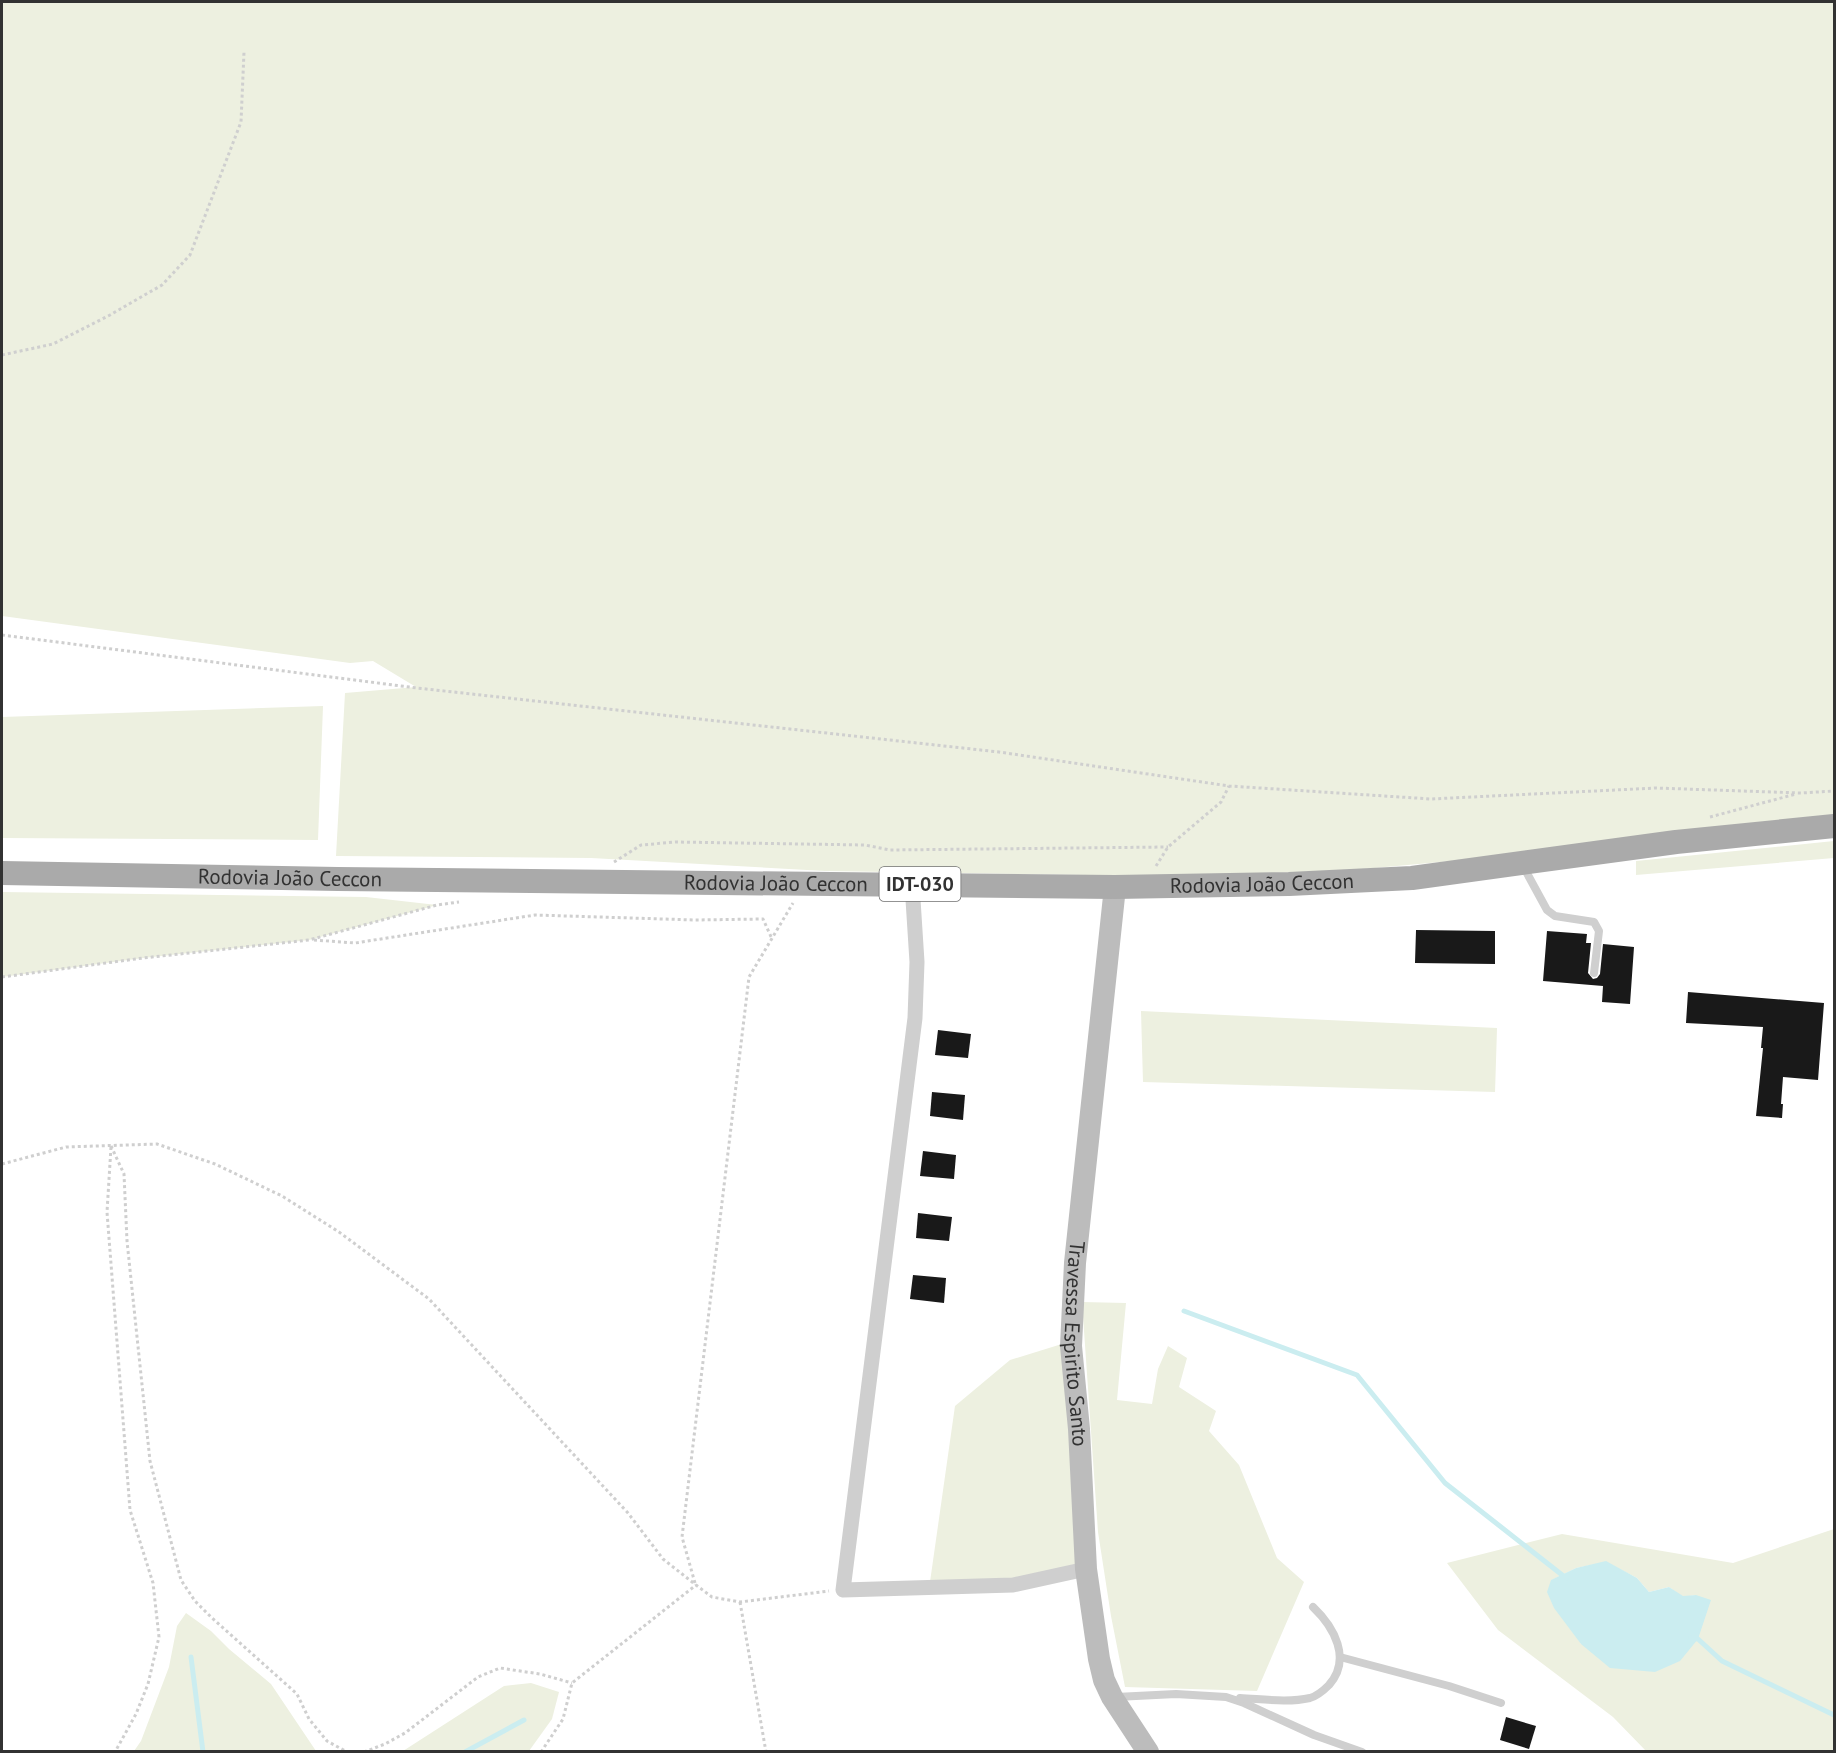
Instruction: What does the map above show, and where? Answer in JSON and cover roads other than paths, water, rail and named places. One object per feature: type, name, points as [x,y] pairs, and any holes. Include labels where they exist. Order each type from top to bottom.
[{"type":"main road","name":"Rodovia João Ceccon","points":[[2,873],[1114,887],[1289,884],[1412,878],[1676,842],[1834,826]]},
{"type":"street","points":[[912,884],[917,962],[915,1018],[843,1590],[1013,1585],[1086,1569]]},
{"type":"street","name":"Travessa Espirito Santo","points":[[1114,887],[1075,1263],[1071,1346],[1079,1430],[1086,1569],[1099,1659],[1104,1680],[1112,1697],[1148,1752]]},
{"type":"lane","points":[[1523,864],[1547,910],[1556,916],[1594,922],[1597,926],[1599,931],[1594,973]]},
{"type":"lane","points":[[1112,1697],[1176,1694],[1288,1700],[1312,1698],[1336,1677],[1340,1657],[1337,1638],[1327,1621],[1313,1607]]},
{"type":"lane","points":[[1340,1657],[1449,1686],[1501,1703]]},
{"type":"lane","points":[[1229,1698],[1314,1735],[1362,1752]]},
{"type":"water","points":[[1606,1561],[1637,1578],[1649,1592],[1669,1587],[1683,1596],[1696,1595],[1711,1600],[1698,1639],[1680,1661],[1655,1672],[1610,1668],[1581,1644],[1554,1608],[1547,1592],[1551,1580],[1576,1568]]},
{"type":"waterway","points":[[1184,1311],[1357,1375],[1445,1483],[1566,1578]]},
{"type":"waterway","points":[[1691,1638],[1698,1639],[1722,1661],[1834,1715]]},
{"type":"waterway","points":[[191,1657],[203,1752]]},
{"type":"waterway","points":[[465,1752],[524,1720]]}]
